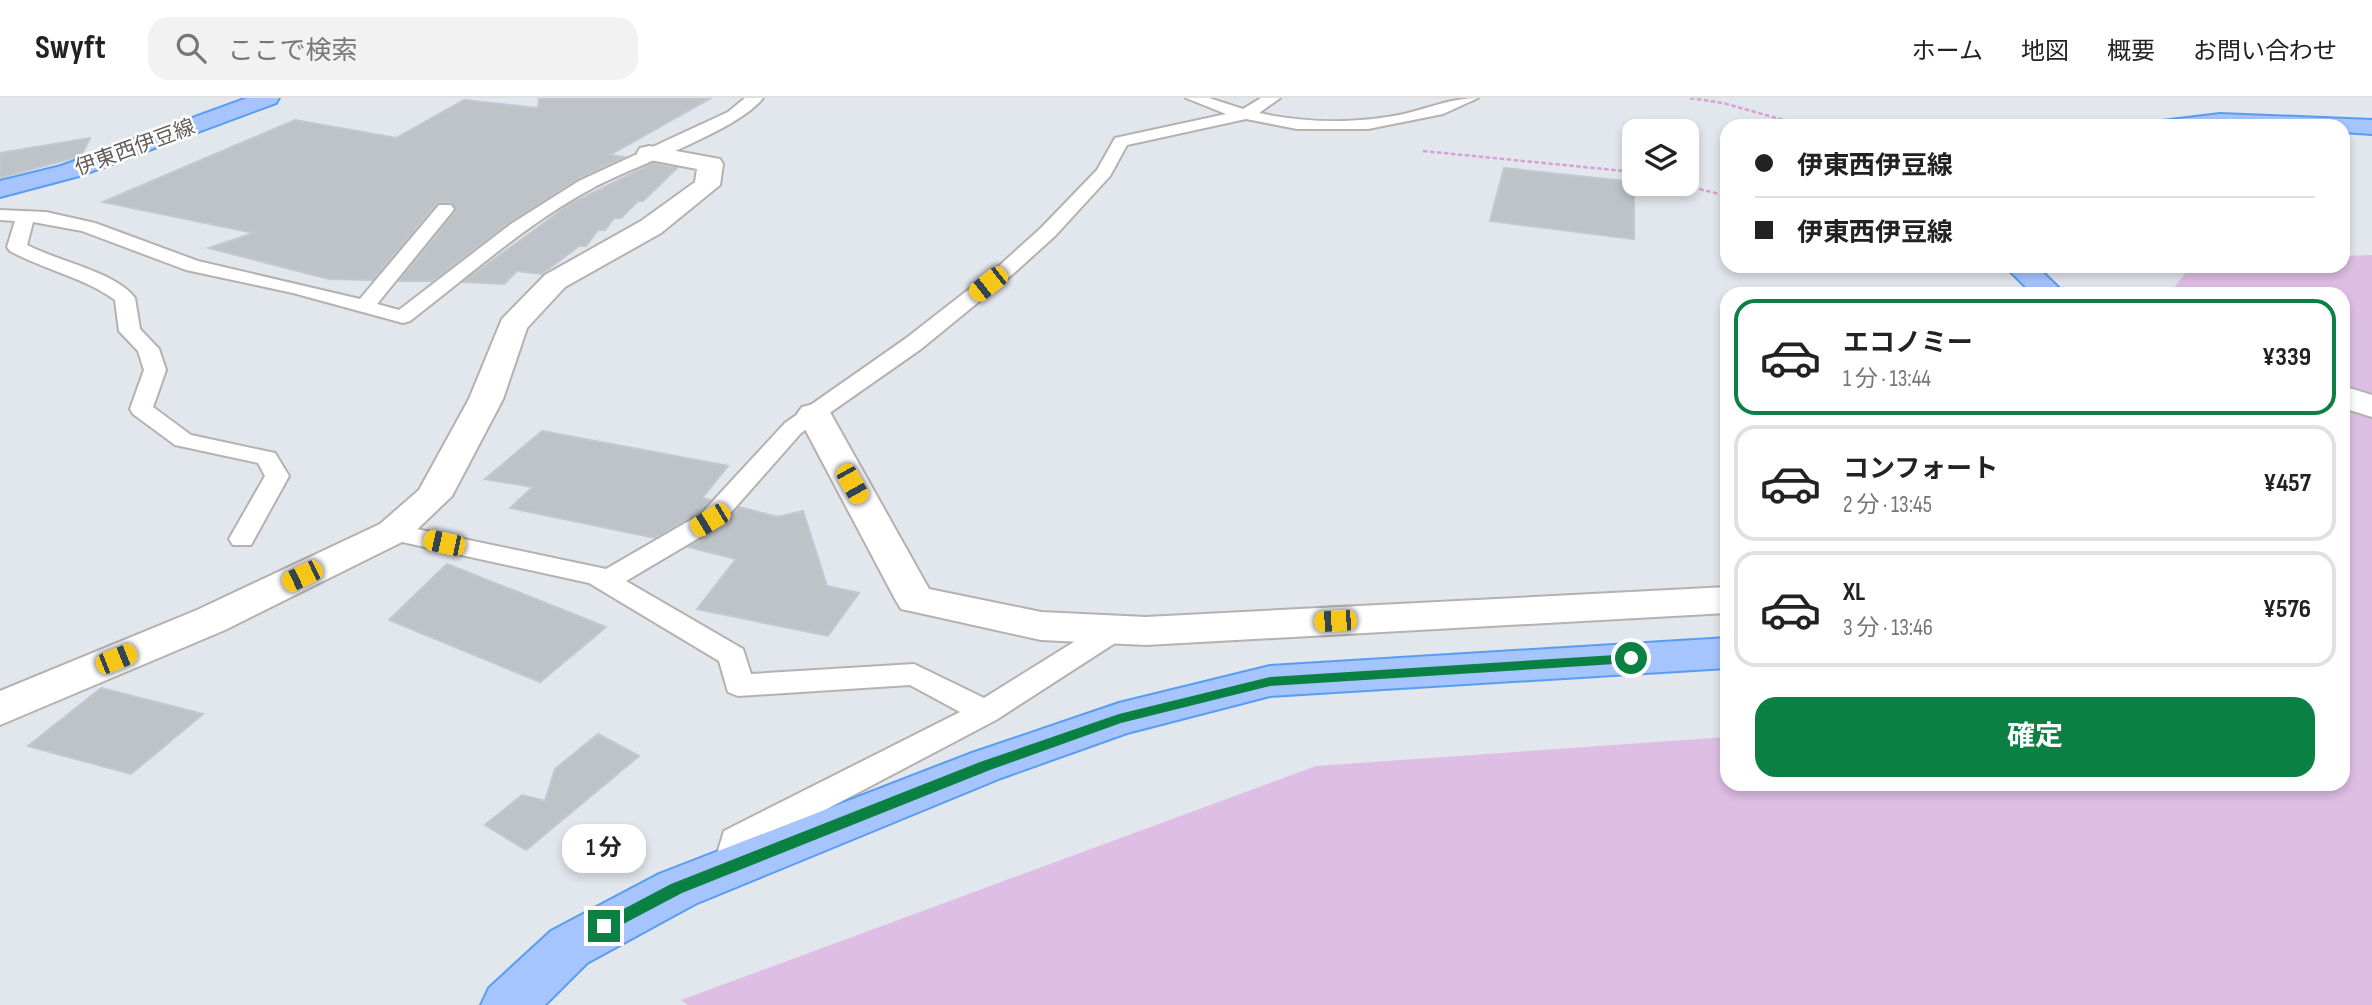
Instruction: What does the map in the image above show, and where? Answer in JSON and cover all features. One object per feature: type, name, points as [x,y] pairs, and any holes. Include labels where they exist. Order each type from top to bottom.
[{"type":"main road","name":"伊東西伊豆線","points":[[0,189],[70,171],[268,98]]},
{"type":"main road","points":[[2350,126],[2372,127]]},
{"type":"main road","points":[[2027,273],[2042,287]]},
{"type":"main road","points":[[508,1005],[569,947],[677,889],[985,766],[1107,723],[1270,681],[1720,653]]},
{"type":"street","points":[[0,709],[211,620],[393,532],[434,496],[486,399],[513,325],[555,281],[651,227],[707,185],[711,164],[649,153]]},
{"type":"street","points":[[2350,399],[2372,407]]},
{"type":"street","points":[[814,414],[915,599],[1041,626],[1146,631],[1720,600]]},
{"type":"lane","points":[[0,215],[46,217],[88,228],[193,266],[296,288],[403,317],[518,228],[585,185],[734,115],[755,98]]},
{"type":"lane","points":[[1194,98],[1245,115],[1298,126],[1423,117],[1470,98]]},
{"type":"lane","points":[[606,581],[710,520],[793,428],[913,344],[1007,269],[1048,232],[1104,172],[1121,141],[1245,115],[1272,98]]},
{"type":"lane","points":[[364,307],[444,209]]},
{"type":"lane","points":[[0,228],[26,216]]},
{"type":"lane","points":[[26,216],[17,247],[44,262],[98,279],[125,298],[130,313],[130,331],[148,349],[155,370],[141,409],[183,440],[267,458],[277,476],[242,539]]},
{"type":"lane","points":[[393,532],[597,576],[733,656],[738,685],[914,674],[985,712]]},
{"type":"lane","points":[[730,867],[736,841],[985,712],[1116,629]]},
{"type":"path","points":[[1690,98],[1723,103],[1780,119]]},
{"type":"path","points":[[1699,189],[1720,194]]},
{"type":"shaded area","points":[[2372,255],[2372,1005],[688,1005],[681,1000],[1316,766],[1720,737],[1720,791],[2350,791],[2350,287],[2174,287],[2186,273],[2350,273],[2350,256]]},
{"type":"building","points":[[539,98],[711,98],[610,155],[624,157],[578,179],[510,222],[432,281],[399,281],[456,211],[451,202],[437,203],[373,280],[329,279],[209,248],[254,233],[103,202],[295,120],[396,138],[464,100],[538,108]]},
{"type":"building","points":[[90,138],[81,156],[0,178],[0,153]]},
{"type":"building","points":[[653,163],[677,168],[643,201],[638,201],[621,218],[614,218],[605,230],[598,230],[586,246],[579,246],[542,274],[517,271],[504,284],[463,282],[570,204]]},
{"type":"building","points":[[1504,168],[1622,181],[1622,196],[1634,196],[1634,239],[1490,221]]},
{"type":"building","points":[[542,431],[728,466],[702,498],[710,500],[699,512],[655,538],[510,508],[533,487],[485,479]]},
{"type":"building","points":[[739,507],[778,517],[803,511],[827,586],[859,593],[828,636],[697,609],[736,559],[689,547],[720,528]]},
{"type":"building","points":[[447,564],[606,627],[540,682],[389,620]]},
{"type":"building","points":[[101,688],[203,714],[131,774],[28,746]]},
{"type":"building","points":[[598,734],[639,756],[526,850],[485,825],[522,795],[545,801],[555,769]]},
{"type":"route","points":[[604,926],[677,889],[985,766],[1119,719],[1270,681],[1631,658]]}]
